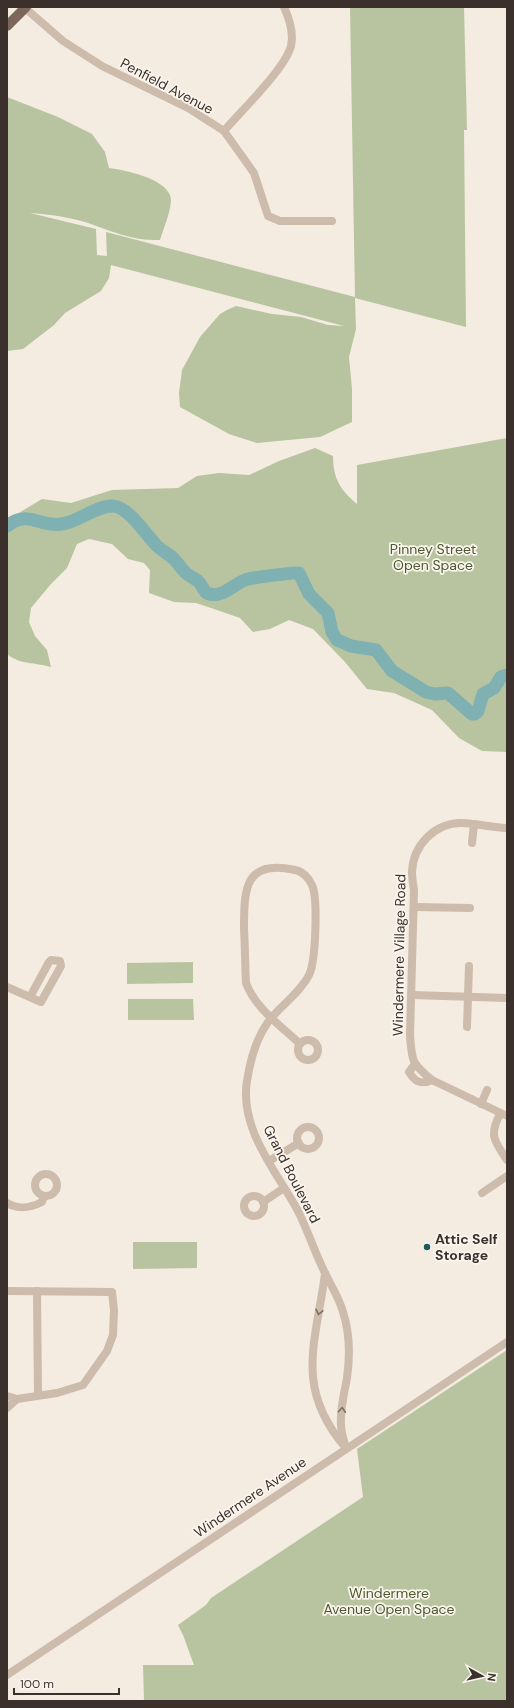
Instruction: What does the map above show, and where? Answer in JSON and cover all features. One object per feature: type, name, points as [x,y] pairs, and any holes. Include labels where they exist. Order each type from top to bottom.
[{"type":"main road","points":[[7,26],[25,7]]},
{"type":"street","name":"Penfield Avenue","points":[[25,7],[63,41],[102,66],[188,108],[224,131],[254,173],[268,216],[280,221],[332,221]]},
{"type":"street","points":[[224,131],[282,65],[291,45],[290,21],[284,7]]},
{"type":"street","name":"Windermere Village Road","points":[[504,1115],[432,1080],[415,1064],[411,1054],[410,1035],[414,907],[412,872],[419,847],[428,836],[438,828],[450,824],[474,824],[507,828]]},
{"type":"street","points":[[472,843],[474,824]]},
{"type":"street","name":"Grand Boulevard","points":[[272,1018],[259,1006],[249,992],[246,983],[244,898],[248,882],[256,874],[266,867],[284,867],[300,871],[312,885],[316,910],[311,970],[304,983],[272,1018],[256,1043],[246,1084],[247,1106],[259,1143],[298,1212],[325,1274],[337,1293],[343,1312],[348,1331],[349,1356],[342,1406],[341,1426],[346,1448]]},
{"type":"street","points":[[414,907],[470,908]]},
{"type":"street","points":[[7,987],[41,1002],[61,966],[60,961],[52,960],[49,962],[30,997]]},
{"type":"street","points":[[467,1027],[469,966]]},
{"type":"street","points":[[412,995],[507,998]]},
{"type":"street","points":[[272,1018],[300,1044]]},
{"type":"street","name":"Windermere Village Road","points":[[415,1064],[409,1072],[414,1080],[420,1083],[432,1080]]},
{"type":"street","points":[[481,1104],[487,1090]]},
{"type":"street","points":[[504,1115],[495,1123],[493,1133],[496,1143],[507,1160]]},
{"type":"street","points":[[269,1161],[299,1144]]},
{"type":"street","points":[[482,1193],[507,1176]]},
{"type":"street","points":[[263,1202],[284,1188]]},
{"type":"street","points":[[7,1202],[12,1206],[25,1208],[42,1202],[44,1196]]},
{"type":"street","points":[[325,1274],[312,1353],[313,1378],[316,1396],[321,1411],[334,1434],[346,1448]]},
{"type":"street","points":[[7,1291],[112,1292],[114,1310],[112,1335],[107,1351],[83,1385],[57,1393],[38,1394],[17,1399],[7,1408]]},
{"type":"street","points":[[37,1291],[38,1394]]},
{"type":"street","name":"Windermere Avenue","points":[[7,1675],[507,1342]]},
{"type":"street","points":[[7,1396],[17,1399]]},
{"type":"green space","points":[[350,7],[464,7],[467,130],[464,130],[466,327],[355,298],[356,329],[349,357],[352,389],[352,422],[320,437],[257,443],[229,434],[180,407],[179,393],[182,370],[200,337],[220,314],[236,306],[272,314],[301,317],[328,325],[344,326],[111,265],[109,278],[101,291],[65,313],[54,325],[23,349],[7,351],[7,97],[58,117],[92,134],[105,152],[109,168],[143,176],[160,184],[170,195],[171,205],[160,240],[140,239],[113,232],[78,220],[30,213],[96,229],[97,255],[107,256],[106,232],[355,297]]},
{"type":"green space","name":"Pinney Street Open Space","points":[[507,438],[507,752],[482,751],[459,738],[432,710],[394,693],[367,689],[345,662],[313,629],[289,620],[270,629],[253,632],[240,618],[196,603],[174,602],[149,593],[150,570],[144,563],[128,559],[112,544],[89,539],[77,544],[67,568],[31,608],[29,622],[35,636],[47,650],[51,667],[22,662],[7,654],[7,520],[42,499],[71,503],[112,490],[178,488],[197,476],[219,473],[249,475],[279,461],[315,448],[333,456],[334,471],[339,483],[346,494],[357,504],[357,465]]},
{"type":"green space","points":[[193,962],[193,983],[127,984],[127,963]]},
{"type":"green space","points":[[128,999],[193,999],[194,1020],[128,1020]]},
{"type":"green space","points":[[133,1242],[197,1242],[197,1268],[133,1269]]},
{"type":"green space","name":"Windermere Avenue Open Space","points":[[507,1350],[507,1701],[144,1701],[143,1665],[194,1665],[178,1625],[206,1605],[211,1598],[363,1497],[357,1449]]},
{"type":"waterway","points":[[7,526],[22,519],[34,520],[54,525],[68,523],[101,508],[113,506],[125,511],[131,516],[157,546],[174,559],[187,574],[198,581],[204,591],[208,593],[214,595],[219,594],[249,579],[299,573],[309,594],[328,613],[332,632],[337,640],[351,646],[376,650],[392,671],[426,692],[435,694],[448,693],[472,714],[475,714],[478,711],[483,694],[494,688],[501,677],[507,675]]},
{"type":"place","name":"Attic Self Storage","points":[[427,1247]]}]
